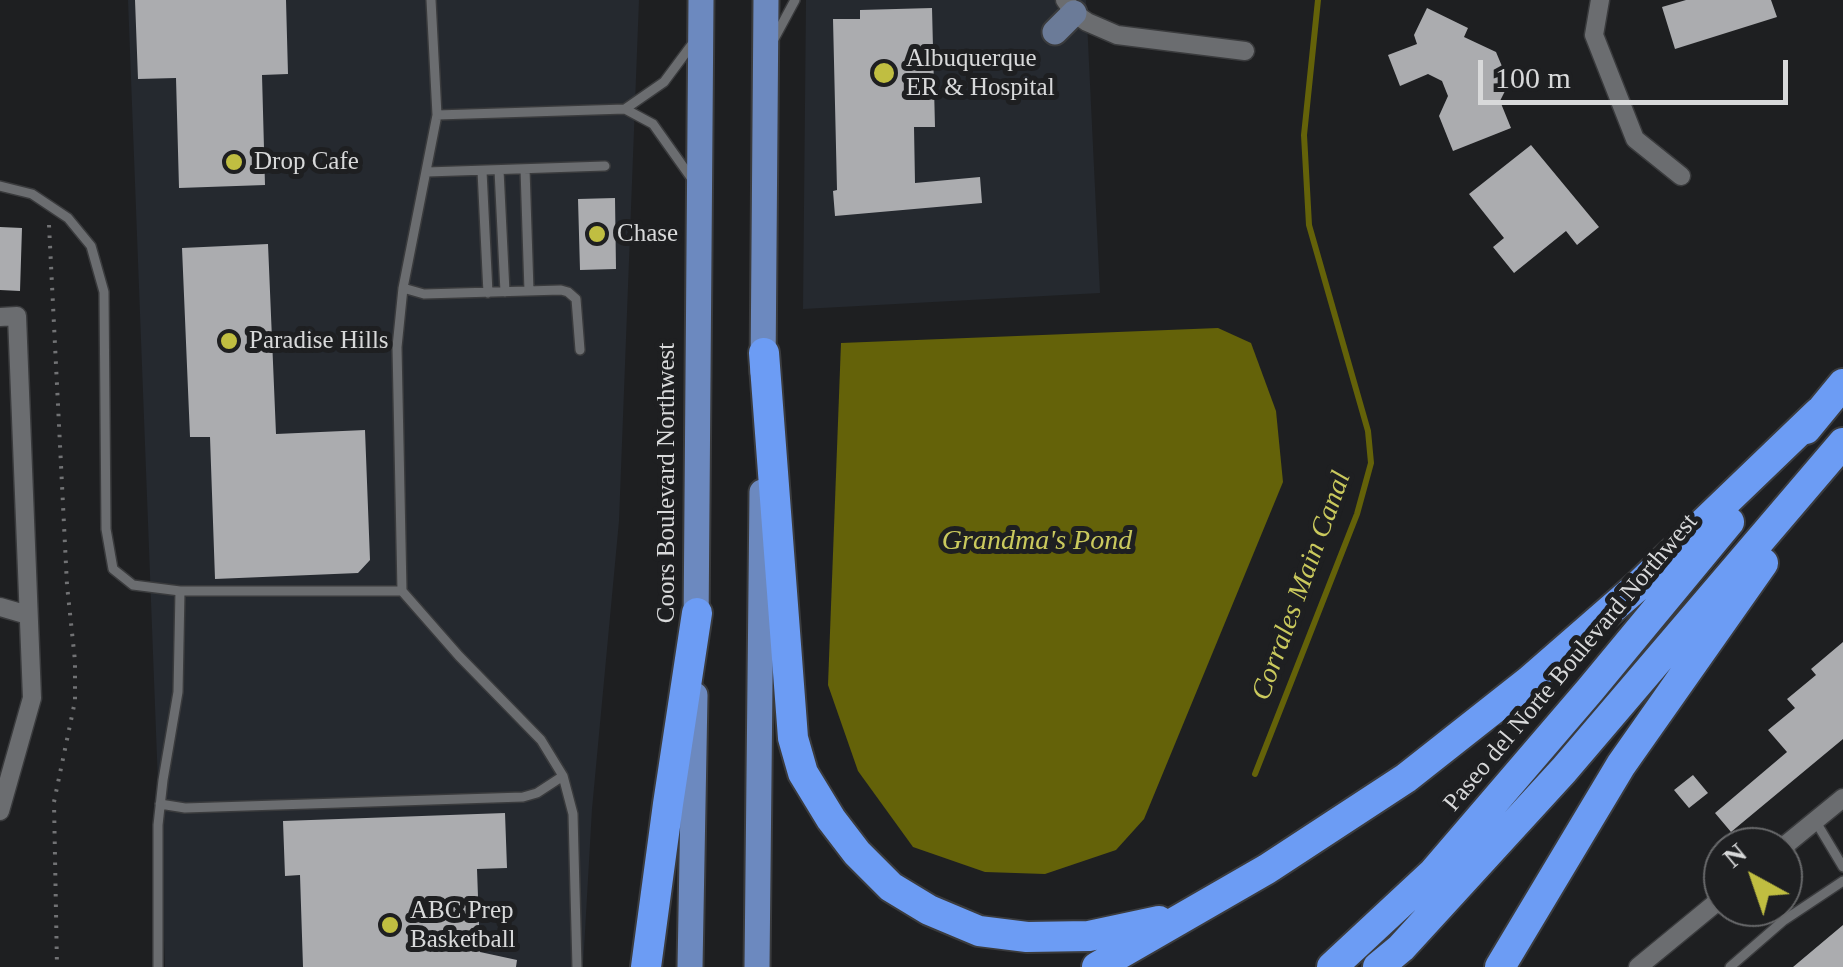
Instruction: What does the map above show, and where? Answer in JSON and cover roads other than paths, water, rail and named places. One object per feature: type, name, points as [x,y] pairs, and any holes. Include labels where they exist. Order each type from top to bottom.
[{"type":"highway","points":[[764,353],[793,738],[803,773],[856,853],[891,887],[929,910],[979,931],[1027,938],[1089,936],[1187,915]]},
{"type":"highway","name":"Paseo del Norte Boulevard Northwest","points":[[1332,967],[1432,873],[1590,690],[1843,384]]},
{"type":"highway","points":[[1097,967],[1267,869],[1406,778],[1529,681],[1638,586],[1818,413]]},
{"type":"highway","points":[[1378,967],[1401,948],[1564,770],[1843,447]]},
{"type":"highway","points":[[1500,967],[1621,764],[1843,447]]},
{"type":"highway","points":[[646,967],[696,612]]},
{"type":"main road","name":"Coors Boulevard Northwest","points":[[690,967],[701,0]]},
{"type":"main road","points":[[758,967],[766,0]]},
{"type":"street","points":[[1600,0],[1594,35],[1636,139],[1680,176]]},
{"type":"street","points":[[1055,32],[1070,6],[1087,22],[1117,36],[1245,51]]},
{"type":"street","points":[[0,317],[17,316],[32,698],[0,811]]},
{"type":"street","points":[[0,607],[28,615]]},
{"type":"street","points":[[1803,831],[1843,798]]},
{"type":"street","points":[[1638,967],[1703,913]]},
{"type":"lane","points":[[431,0],[437,115],[396,347],[402,591],[541,740],[563,776],[574,814],[577,967]]},
{"type":"lane","points":[[766,50],[796,0]]},
{"type":"lane","points":[[437,115],[625,108],[664,82],[700,33]]},
{"type":"lane","points":[[625,108],[653,124],[700,189]]},
{"type":"lane","points":[[428,172],[605,166]]},
{"type":"lane","points":[[500,170],[505,292]]},
{"type":"lane","points":[[524,170],[529,291]]},
{"type":"lane","points":[[482,171],[488,293]]},
{"type":"lane","points":[[0,186],[32,194],[68,218],[91,246],[104,292],[106,530],[112,569],[133,585],[180,591],[402,591]]},
{"type":"lane","points":[[404,288],[424,294],[568,292],[576,299],[580,350]]},
{"type":"lane","points":[[158,967],[160,804],[178,692],[180,591]]},
{"type":"lane","points":[[160,804],[185,808],[522,797],[563,776]]},
{"type":"lane","points":[[1815,821],[1843,867]]},
{"type":"lane","points":[[1730,967],[1784,921],[1843,881]]},
{"type":"water","name":"Grandma's Pond","points":[[1218,328],[1251,343],[1276,411],[1283,482],[1144,819],[1116,850],[1045,874],[985,872],[913,847],[858,771],[828,685],[841,343]]},
{"type":"waterway","name":"Corrales Main Canal","points":[[1255,774],[1357,514],[1371,463],[1368,431],[1309,225],[1304,135],[1318,0]]},
{"type":"place","name":"Albuquerque ER & Hospital","points":[[884,73]]},
{"type":"place","name":"Drop Cafe","points":[[234,162]]},
{"type":"place","name":"Chase","points":[[597,234]]},
{"type":"place","name":"Paradise Hills","points":[[229,341]]},
{"type":"place","name":"ABC Prep Basketball","points":[[390,925]]}]
